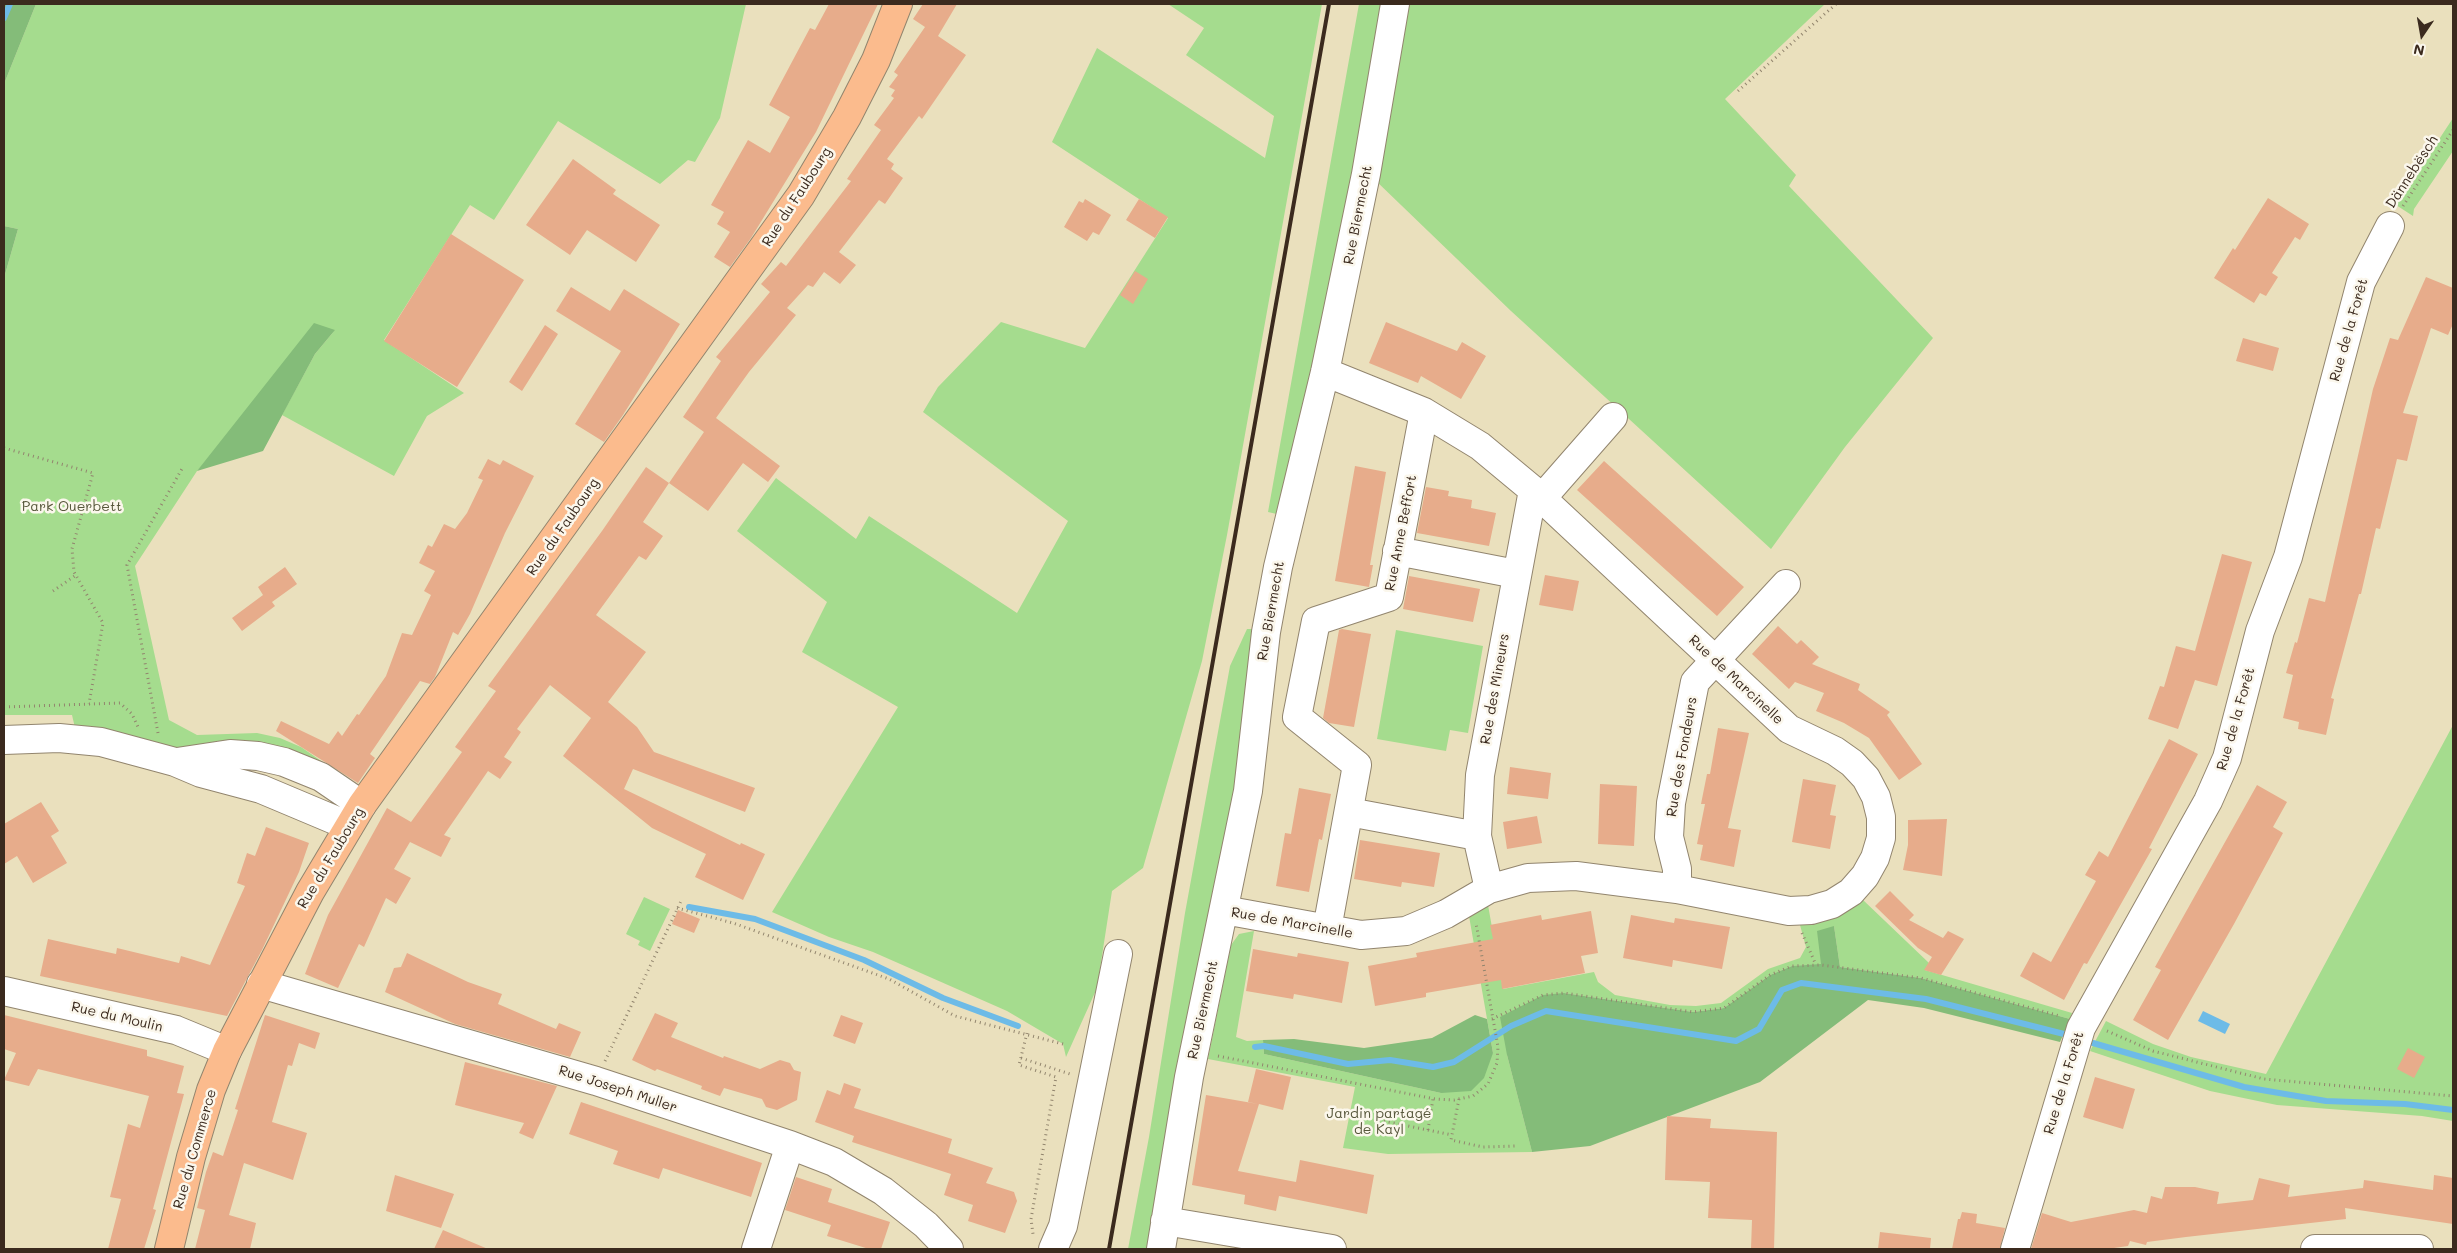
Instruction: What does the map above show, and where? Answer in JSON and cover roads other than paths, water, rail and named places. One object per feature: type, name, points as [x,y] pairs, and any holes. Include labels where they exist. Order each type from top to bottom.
[{"type":"main road","name":"Rue du Faubourg","points":[[227,1051],[310,892],[356,816],[796,202],[847,117],[876,60],[898,4]]},
{"type":"main road","name":"Rue du Commerce","points":[[169,1249],[190,1157],[211,1090],[227,1051]]},
{"type":"street","name":"Rue Biermecht","points":[[1161,1249],[1195,1051],[1248,791],[1266,632],[1278,567],[1326,372],[1366,174],[1395,4]]},
{"type":"street","name":"Rue de la Forêt","points":[[2015,1249],[2072,1052],[2084,1022],[2208,801],[2227,758],[2260,631],[2288,557],[2361,282],[2390,226]]},
{"type":"street","name":"Rue de Marcinelle","points":[[1224,910],[1361,935],[1406,932],[1446,914],[1480,893],[1528,878],[1576,876],[1677,889],[1795,911],[1811,910],[1832,904],[1851,892],[1865,876],[1876,858],[1881,838],[1881,817],[1876,797],[1866,778],[1852,762],[1789,729],[1538,494],[1480,446],[1424,412],[1326,372]]},
{"type":"street","name":"Rue Anne Beffort","points":[[1327,929],[1356,766],[1296,717],[1316,622],[1389,597],[1424,412]]},
{"type":"street","points":[[1538,494],[1613,417]]},
{"type":"street","name":"Rue des Mineurs","points":[[1480,893],[1477,836],[1480,775],[1516,574],[1538,494]]},
{"type":"street","points":[[1397,551],[1516,574]]},
{"type":"street","name":"Rue des Fondeurs","points":[[1677,889],[1677,869],[1669,837],[1671,803],[1696,682],[1786,584]]},
{"type":"street","points":[[4,740],[59,738],[101,742],[163,758],[200,773],[356,816]]},
{"type":"street","points":[[1349,812],[1477,836]]},
{"type":"street","points":[[1043,1246],[1063,1226],[1118,954]]},
{"type":"street","name":"Rue Joseph Muller","points":[[261,984],[596,1081],[790,1145],[834,1162],[883,1191],[926,1225],[949,1249]]},
{"type":"street","name":"Rue du Moulin","points":[[4,991],[176,1030],[227,1051]]},
{"type":"street","points":[[756,1249],[790,1145]]},
{"type":"street","points":[[1165,1221],[1332,1249]]},
{"type":"street","points":[[2315,1249],[2419,1249]]},
{"type":"water","points":[[2203,1011],[2230,1024],[2225,1034],[2198,1021]]},
{"type":"waterway","points":[[4,18],[10,4]]},
{"type":"waterway","points":[[689,907],[755,919],[864,960],[943,998],[1018,1026]]},
{"type":"waterway","points":[[1255,1047],[1264,1046],[1348,1064],[1390,1060],[1433,1067],[1454,1062],[1511,1026],[1546,1011],[1736,1041],[1759,1029],[1782,990],[1801,983],[1926,999],[2064,1034]]},
{"type":"waterway","points":[[2093,1043],[2244,1087],[2326,1101],[2405,1104],[2453,1110]]},
{"type":"railway","points":[[1109,1249],[1329,4]]},
{"type":"park label","name":"Park Ouerbett","points":[[72,507]]},
{"type":"park label","name":"Jardin partagé de Kayl","points":[[1379,1122]]}]
